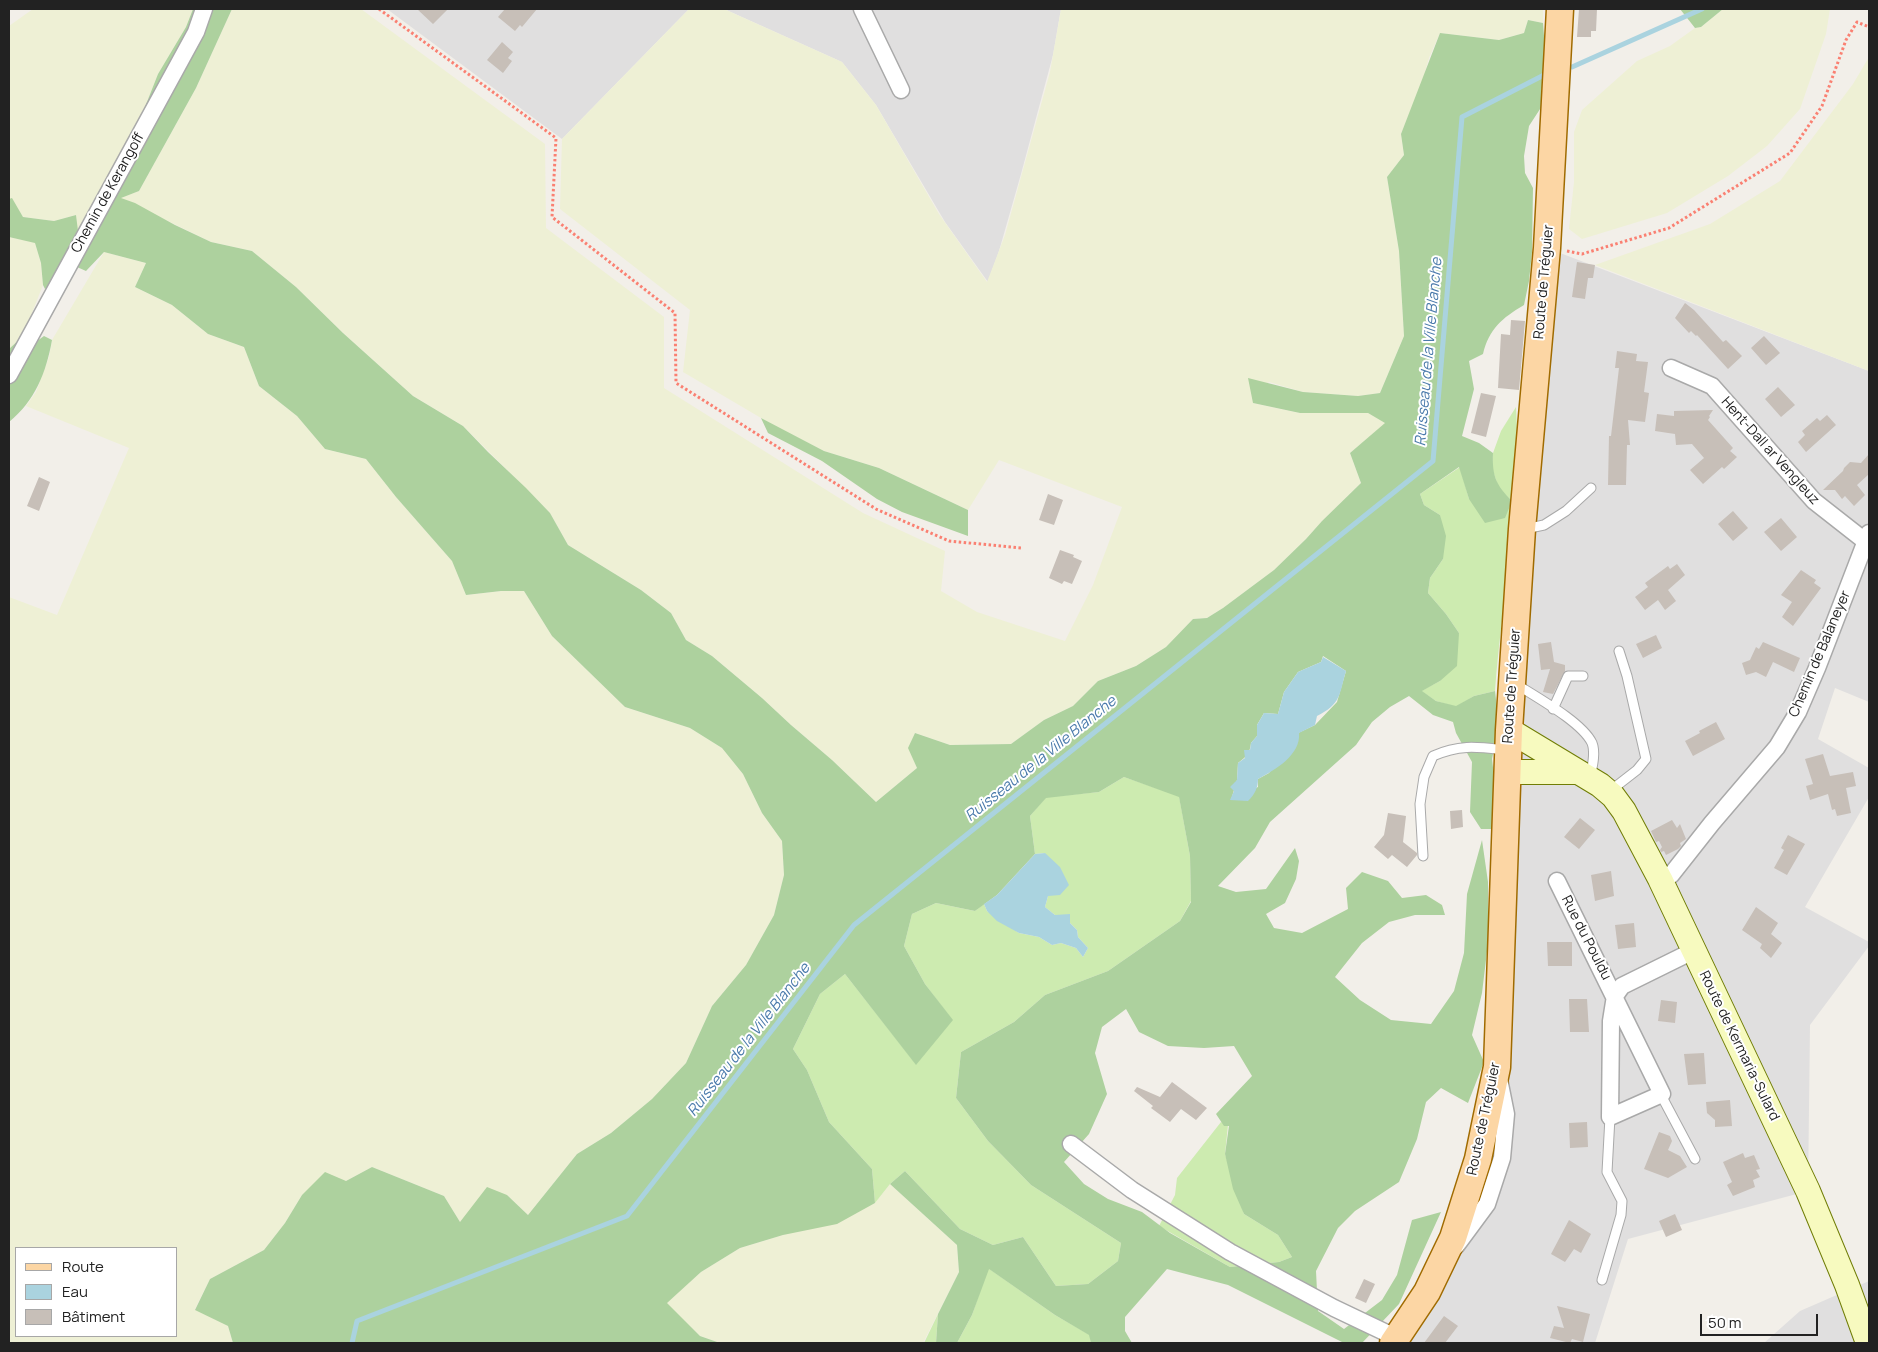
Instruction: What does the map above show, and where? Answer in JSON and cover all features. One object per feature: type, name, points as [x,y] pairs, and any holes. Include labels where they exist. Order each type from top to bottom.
[{"type":"main road","name":"Route de Tréguier","points":[[1395,1341],[1427,1292],[1442,1262],[1466,1202],[1478,1159],[1497,1067],[1508,751],[1522,529],[1547,248],[1560,9]]},
{"type":"street","name":"Chemin de Kerangoff","points":[[9,375],[196,32],[204,9]]},
{"type":"street","points":[[862,9],[901,90]]},
{"type":"street","name":"Hent-Dall ar Vengleuz","points":[[1671,368],[1712,386],[1814,501],[1867,537]]},
{"type":"street","name":"Chemin de Balaneyer","points":[[1660,878],[1671,875],[1781,740],[1798,712],[1817,668],[1867,537]]},
{"type":"street","points":[[1508,751],[1583,775]]},
{"type":"street","name":"Route de Kermaria-Sulard","points":[[1508,751],[1583,775],[1609,792],[1624,811],[1660,878],[1808,1191],[1847,1285],[1868,1343]]},
{"type":"street","name":"Rue du Pouldu","points":[[1557,881],[1615,996],[1661,1095]]},
{"type":"street","points":[[1661,1095],[1610,1118],[1611,1022],[1615,996],[1622,986],[1693,951]]},
{"type":"street","points":[[1071,1144],[1132,1190],[1230,1252],[1395,1341]]},
{"type":"lane","points":[[1522,529],[1544,525],[1566,511],[1591,488]]},
{"type":"lane","points":[[1609,792],[1637,770],[1646,759],[1628,676],[1619,651]]},
{"type":"lane","points":[[1553,709],[1568,676],[1583,676]]},
{"type":"lane","points":[[1513,683],[1553,709],[1584,733],[1592,744],[1593,757],[1583,775]]},
{"type":"lane","points":[[1423,856],[1420,804],[1424,777],[1433,756],[1449,749],[1475,747],[1508,751]]},
{"type":"lane","points":[[1661,1095],[1694,1159]]},
{"type":"lane","points":[[1602,1280],[1622,1201],[1607,1172],[1610,1118]]},
{"type":"path","points":[[378,9],[556,138],[552,217],[675,313],[676,383],[876,509],[949,541],[1022,548]]},
{"type":"path","points":[[1547,248],[1582,254],[1669,228],[1790,154],[1822,106],[1846,40],[1857,22],[1869,27]]},
{"type":"shaded area","points":[[387,9],[689,9],[562,139]]},
{"type":"shaded area","points":[[724,9],[1061,9],[1053,55],[999,251],[988,282],[945,222],[876,105],[842,62]]},
{"type":"shaded area","points":[[1547,248],[1869,371],[1869,702],[1835,688],[1818,739],[1869,768],[1869,797],[1805,907],[1869,942],[1869,946],[1810,1025],[1808,1191],[1628,1239],[1595,1343],[1406,1343],[1497,1067]]},
{"type":"shaded area","points":[[1869,1281],[1869,1343],[1764,1343],[1800,1311]]},
{"type":"green space","points":[[33,9],[193,9],[186,27],[158,74],[143,112],[77,232],[76,215],[54,221],[23,217],[12,199],[9,199],[9,26]]},
{"type":"green space","points":[[193,9],[232,9],[196,88],[139,191],[121,198],[135,203],[211,242],[252,251],[296,287],[343,333],[413,396],[463,426],[550,513],[568,545],[641,590],[671,613],[686,640],[712,656],[762,698],[876,802],[917,768],[908,748],[915,733],[950,745],[1011,744],[1044,720],[1073,706],[1098,681],[1136,666],[1166,647],[1193,619],[1207,618],[1274,570],[1361,483],[1350,453],[1385,423],[1368,413],[1300,413],[1253,403],[1248,378],[1303,392],[1358,396],[1380,393],[1404,336],[1399,251],[1387,177],[1404,155],[1401,134],[1440,33],[1499,40],[1524,33],[1528,20],[1543,23],[1546,61],[1541,94],[1542,106],[1529,126],[1524,156],[1525,173],[1533,188],[1532,252],[1529,281],[1524,305],[1498,325],[1489,338],[1483,354],[1469,361],[1474,389],[1462,436],[1479,443],[1493,453],[1493,468],[1496,480],[1512,501],[1505,518],[1485,523],[1469,499],[1459,467],[1420,494],[1424,505],[1440,515],[1446,536],[1443,559],[1430,578],[1428,593],[1459,633],[1457,666],[1440,681],[1422,691],[1436,701],[1456,706],[1474,696],[1495,691],[1499,724],[1492,759],[1494,776],[1492,829],[1481,829],[1470,812],[1472,762],[1456,733],[1453,722],[1433,715],[1409,696],[1390,707],[1372,722],[1356,745],[1270,822],[1255,848],[1218,886],[1236,892],[1266,889],[1295,848],[1299,861],[1296,879],[1285,903],[1266,914],[1274,928],[1302,933],[1348,909],[1346,888],[1362,872],[1388,881],[1402,898],[1426,895],[1442,905],[1445,915],[1415,915],[1389,922],[1362,943],[1335,977],[1360,1000],[1391,1020],[1431,1024],[1454,991],[1464,953],[1467,894],[1482,840],[1488,882],[1488,943],[1482,993],[1472,1035],[1484,1062],[1468,1103],[1441,1088],[1426,1102],[1417,1139],[1399,1182],[1355,1211],[1338,1228],[1316,1271],[1318,1311],[1344,1329],[1382,1300],[1397,1275],[1412,1220],[1441,1212],[1399,1304],[1362,1343],[1342,1342],[1228,1285],[1167,1269],[1125,1317],[1125,1331],[1132,1343],[1091,1343],[1089,1335],[1055,1315],[989,1269],[972,1315],[957,1343],[936,1343],[938,1314],[959,1272],[957,1245],[890,1184],[905,1171],[960,1229],[993,1245],[1023,1237],[1056,1286],[1088,1284],[1118,1261],[1121,1243],[1031,1185],[988,1141],[956,1098],[961,1052],[1014,1022],[1045,995],[1108,971],[1180,921],[1191,902],[1190,856],[1179,797],[1124,777],[1099,792],[1046,798],[1030,816],[1035,854],[997,895],[975,911],[936,903],[912,914],[904,946],[925,984],[953,1020],[916,1065],[845,974],[820,994],[793,1049],[807,1070],[829,1122],[872,1169],[875,1203],[837,1224],[783,1235],[740,1248],[701,1272],[667,1303],[700,1336],[720,1343],[233,1343],[228,1326],[195,1310],[210,1279],[264,1250],[285,1223],[302,1195],[325,1172],[346,1181],[372,1167],[444,1196],[460,1222],[487,1187],[507,1195],[528,1215],[577,1154],[611,1133],[652,1099],[686,1063],[712,1006],[746,965],[774,915],[784,875],[782,841],[762,813],[743,774],[722,748],[690,728],[625,707],[552,636],[524,591],[501,591],[466,595],[452,561],[396,497],[366,459],[325,449],[297,416],[259,386],[244,347],[208,334],[172,305],[135,287],[146,263],[104,252],[86,271],[77,267],[45,289],[41,263],[35,243],[9,237],[9,199],[12,198],[23,217],[54,221],[76,215],[78,231],[143,112],[158,74],[186,27]],"holes":[[[1323,656],[1346,671],[1337,702],[1315,725],[1298,733],[1269,773],[1258,779],[1258,787],[1231,800],[1237,780],[1238,763],[1247,754],[1251,743],[1257,736],[1257,725],[1264,713],[1278,714],[1284,692],[1298,672],[1321,662]],[[1126,1009],[1139,1032],[1168,1046],[1204,1048],[1234,1046],[1252,1076],[1216,1114],[1224,1126],[1229,1126],[1225,1154],[1233,1189],[1244,1214],[1278,1235],[1292,1257],[1279,1262],[1230,1267],[1170,1233],[1142,1212],[1108,1199],[1084,1184],[1064,1162],[1089,1134],[1107,1094],[1095,1053],[1102,1027]]]},
{"type":"green space","points":[[232,9],[361,9],[545,144],[546,228],[664,317],[664,388],[863,513],[945,551],[941,591],[977,612],[1065,641],[1093,585],[1122,507],[999,460],[968,510],[879,468],[824,451],[778,428],[683,372],[690,310],[560,209],[562,139],[689,9],[724,9],[842,62],[876,105],[939,214],[987,282],[1005,235],[1050,72],[1061,9],[1543,9],[1543,23],[1528,20],[1524,33],[1499,40],[1440,33],[1401,134],[1404,155],[1387,177],[1399,251],[1404,336],[1380,393],[1358,396],[1303,392],[1269,382],[1253,403],[1300,413],[1368,413],[1386,423],[1350,453],[1361,483],[1274,570],[1207,618],[1193,619],[1166,647],[1136,666],[1098,681],[1073,706],[1044,720],[1011,744],[950,745],[915,733],[909,748],[917,768],[876,802],[762,698],[712,656],[686,640],[671,613],[641,590],[568,545],[550,513],[463,426],[413,396],[343,333],[296,287],[252,251],[211,242],[120,198],[139,191],[196,88]]},
{"type":"green space","points":[[1680,9],[1723,9],[1701,27],[1695,28]]},
{"type":"green space","points":[[1723,9],[1830,9],[1826,34],[1800,109],[1767,146],[1728,176],[1667,213],[1582,239],[1569,229],[1574,182],[1574,132],[1582,110],[1637,61],[1670,46],[1695,28],[1701,27]]},
{"type":"green space","points":[[1869,57],[1869,371],[1595,265],[1710,224],[1780,181],[1853,84]]},
{"type":"green space","points":[[9,237],[35,242],[41,263],[43,285],[23,336],[9,349]]},
{"type":"green space","points":[[104,252],[146,263],[135,287],[172,305],[208,334],[244,347],[259,386],[297,416],[325,449],[366,459],[396,497],[452,561],[466,595],[501,591],[524,591],[552,636],[625,707],[690,728],[722,748],[743,774],[762,813],[782,841],[784,875],[774,915],[746,965],[712,1006],[686,1063],[652,1099],[611,1133],[577,1154],[528,1215],[507,1195],[460,1222],[444,1196],[372,1167],[346,1181],[302,1195],[285,1223],[264,1250],[210,1279],[195,1309],[228,1326],[233,1343],[9,1343],[9,597],[57,615],[129,448],[26,406],[36,392],[49,357],[52,340]]},
{"type":"green space","points":[[23,336],[33,344],[44,336],[52,340],[43,375],[38,386],[26,405],[9,422],[9,349]]},
{"type":"green space","points":[[1516,407],[1517,443],[1514,514],[1495,691],[1474,696],[1456,707],[1436,701],[1421,691],[1440,681],[1459,633],[1428,593],[1430,578],[1443,559],[1440,515],[1424,505],[1420,494],[1460,467],[1469,499],[1512,501],[1499,489],[1492,468],[1493,453],[1501,431]]},
{"type":"green space","points":[[761,418],[824,451],[879,468],[968,510],[968,536],[902,512],[877,499],[822,461],[768,433]]},
{"type":"green space","points":[[1124,777],[1179,796],[1190,856],[1191,901],[1180,921],[1108,971],[1045,995],[1014,1022],[961,1052],[956,1098],[988,1141],[1031,1185],[1121,1243],[1118,1261],[1088,1284],[1056,1286],[1023,1237],[993,1245],[960,1229],[905,1171],[890,1184],[875,1203],[872,1169],[829,1122],[807,1070],[793,1049],[820,994],[845,974],[916,1064],[952,1020],[925,984],[904,946],[912,914],[936,903],[975,911],[984,904],[987,911],[1019,933],[1039,937],[1052,945],[1061,943],[1076,948],[1083,957],[1088,948],[1078,937],[1077,930],[1070,923],[1045,907],[1048,896],[1045,853],[1035,854],[1030,816],[1046,797],[1099,792]]},
{"type":"green space","points":[[1221,1122],[1228,1125],[1225,1154],[1244,1214],[1278,1235],[1292,1257],[1279,1262],[1230,1267],[1159,1226],[1175,1195],[1177,1178]]},
{"type":"green space","points":[[890,1184],[957,1245],[959,1272],[923,1343],[720,1343],[700,1336],[666,1303],[701,1272],[740,1248],[875,1203]]},
{"type":"green space","points":[[988,1268],[1055,1315],[1090,1335],[1091,1343],[957,1343],[972,1315]]},
{"type":"green space","points":[[938,1314],[936,1343],[924,1343]]},
{"type":"water","points":[[1323,657],[1346,671],[1335,703],[1317,716],[1315,725],[1299,733],[1299,741],[1296,748],[1286,761],[1258,779],[1256,791],[1248,801],[1230,800],[1234,791],[1230,787],[1237,780],[1238,763],[1245,758],[1244,750],[1250,750],[1251,743],[1257,736],[1257,725],[1264,713],[1278,714],[1284,692],[1298,672],[1321,662]]},
{"type":"water","points":[[1045,853],[1060,867],[1069,885],[1060,895],[1048,896],[1045,907],[1055,915],[1070,914],[1070,923],[1077,930],[1078,937],[1088,948],[1083,957],[1076,948],[1061,943],[1052,945],[1039,937],[1019,933],[997,921],[987,911],[984,904],[997,895],[1035,854]]},
{"type":"building","points":[[417,9],[448,9],[433,24]]},
{"type":"building","points":[[505,9],[537,9],[522,27],[520,25],[515,31],[498,17]]},
{"type":"building","points":[[1579,9],[1597,9],[1596,31],[1591,31],[1591,37],[1577,37]]},
{"type":"building","points":[[502,42],[513,52],[508,58],[512,61],[503,73],[487,60]]},
{"type":"building","points":[[1577,262],[1595,265],[1593,278],[1588,278],[1585,299],[1572,297]]},
{"type":"building","points":[[1685,303],[1694,310],[1723,342],[1726,340],[1742,356],[1728,369],[1697,335],[1691,331],[1689,333],[1675,318]]},
{"type":"building","points":[[1511,320],[1525,321],[1519,390],[1498,388],[1501,334],[1510,335]]},
{"type":"building","points":[[1764,336],[1780,353],[1766,365],[1751,348]]},
{"type":"building","points":[[1617,351],[1637,354],[1636,361],[1648,362],[1644,392],[1649,393],[1645,422],[1628,420],[1630,445],[1627,445],[1626,485],[1608,485],[1609,436],[1611,436],[1619,368],[1615,368]]},
{"type":"building","points":[[1778,387],[1795,405],[1781,417],[1765,399]]},
{"type":"building","points":[[1481,393],[1496,396],[1486,437],[1471,433]]},
{"type":"building","points":[[1713,410],[1708,420],[1733,448],[1730,451],[1737,457],[1703,484],[1690,470],[1704,458],[1692,444],[1676,445],[1675,434],[1655,431],[1657,414],[1674,416],[1674,411]]},
{"type":"building","points":[[1827,415],[1836,425],[1806,452],[1798,442],[1805,435],[1802,431],[1817,418],[1820,421]]},
{"type":"building","points":[[1869,454],[1869,474],[1857,485],[1865,495],[1854,506],[1845,496],[1842,499],[1835,490],[1823,490],[1850,462],[1861,463]]},
{"type":"building","points":[[39,477],[50,482],[39,511],[27,506]]},
{"type":"building","points":[[1048,494],[1063,500],[1054,525],[1039,520]]},
{"type":"building","points":[[1733,511],[1748,528],[1733,541],[1718,524]]},
{"type":"building","points":[[1781,518],[1797,537],[1781,551],[1764,532]]},
{"type":"building","points":[[1060,550],[1074,555],[1073,557],[1082,561],[1072,584],[1064,581],[1062,584],[1049,578]]},
{"type":"building","points":[[1677,564],[1685,575],[1668,590],[1676,601],[1665,610],[1658,600],[1645,610],[1635,597],[1648,587],[1645,583],[1668,566],[1670,569]]},
{"type":"building","points":[[1801,570],[1816,580],[1814,583],[1821,588],[1793,626],[1782,617],[1792,602],[1781,595]]},
{"type":"building","points":[[1656,635],[1662,648],[1643,658],[1636,644]]},
{"type":"building","points":[[1551,642],[1554,662],[1565,665],[1565,671],[1553,694],[1543,692],[1550,669],[1541,670],[1538,644]]},
{"type":"building","points":[[1763,642],[1800,658],[1794,672],[1773,662],[1766,677],[1756,672],[1746,675],[1742,663],[1750,660],[1756,647],[1759,649]]},
{"type":"building","points":[[1716,722],[1725,739],[1693,756],[1685,741]]},
{"type":"building","points":[[1823,754],[1830,776],[1853,772],[1856,786],[1846,788],[1851,813],[1837,816],[1835,809],[1832,810],[1828,794],[1810,800],[1806,786],[1813,784],[1805,759]]},
{"type":"building","points":[[1462,810],[1463,827],[1451,829],[1450,811]]},
{"type":"building","points":[[1388,813],[1406,816],[1403,842],[1417,853],[1407,867],[1392,855],[1388,859],[1374,847],[1384,835]]},
{"type":"building","points":[[1580,818],[1595,830],[1579,849],[1564,837]]},
{"type":"building","points":[[1672,820],[1677,828],[1680,824],[1686,839],[1680,843],[1681,846],[1678,849],[1666,855],[1664,851],[1661,852],[1662,847],[1659,841],[1656,842],[1651,831]]},
{"type":"building","points":[[1788,835],[1805,844],[1787,875],[1774,868],[1784,850],[1781,848]]},
{"type":"building","points":[[1611,871],[1614,896],[1595,901],[1591,875]]},
{"type":"building","points":[[1756,907],[1778,923],[1771,934],[1782,943],[1771,958],[1760,948],[1762,944],[1742,930]]},
{"type":"building","points":[[1634,923],[1636,947],[1618,949],[1615,925]]},
{"type":"building","points":[[1547,942],[1572,942],[1572,966],[1548,966]]},
{"type":"building","points":[[1569,999],[1587,999],[1589,1032],[1570,1032]]},
{"type":"building","points":[[1661,1000],[1677,1002],[1675,1023],[1658,1021]]},
{"type":"building","points":[[1704,1053],[1706,1084],[1688,1085],[1684,1054]]},
{"type":"building","points":[[1172,1082],[1207,1108],[1196,1120],[1181,1109],[1170,1122],[1151,1108],[1153,1106],[1134,1091],[1137,1087],[1160,1097]]},
{"type":"building","points":[[1730,1100],[1732,1126],[1715,1127],[1715,1120],[1707,1113],[1706,1102]]},
{"type":"building","points":[[1587,1122],[1588,1147],[1570,1148],[1569,1123]]},
{"type":"building","points":[[1659,1132],[1670,1136],[1672,1141],[1668,1150],[1680,1156],[1687,1167],[1668,1178],[1644,1169]]},
{"type":"building","points":[[1743,1153],[1745,1158],[1754,1155],[1760,1169],[1756,1170],[1760,1177],[1753,1180],[1755,1187],[1733,1196],[1727,1185],[1732,1182],[1723,1162]]},
{"type":"building","points":[[1675,1214],[1682,1230],[1666,1237],[1659,1221]]},
{"type":"building","points":[[1569,1220],[1591,1234],[1581,1253],[1574,1249],[1565,1262],[1551,1254]]},
{"type":"building","points":[[1364,1279],[1375,1284],[1366,1303],[1355,1298]]},
{"type":"building","points":[[1557,1306],[1590,1314],[1583,1342],[1572,1339],[1570,1343],[1550,1338],[1554,1326],[1564,1328]]},
{"type":"building","points":[[1444,1316],[1458,1326],[1445,1343],[1424,1343]]},
{"type":"waterway","name":"Ruisseau de la Ville Blanche","points":[[1572,67],[1702,9]]},
{"type":"waterway","name":"Ruisseau de la Ville Blanche","points":[[352,1343],[357,1321],[627,1216],[854,925],[1433,461],[1462,117],[1546,74]]}]
